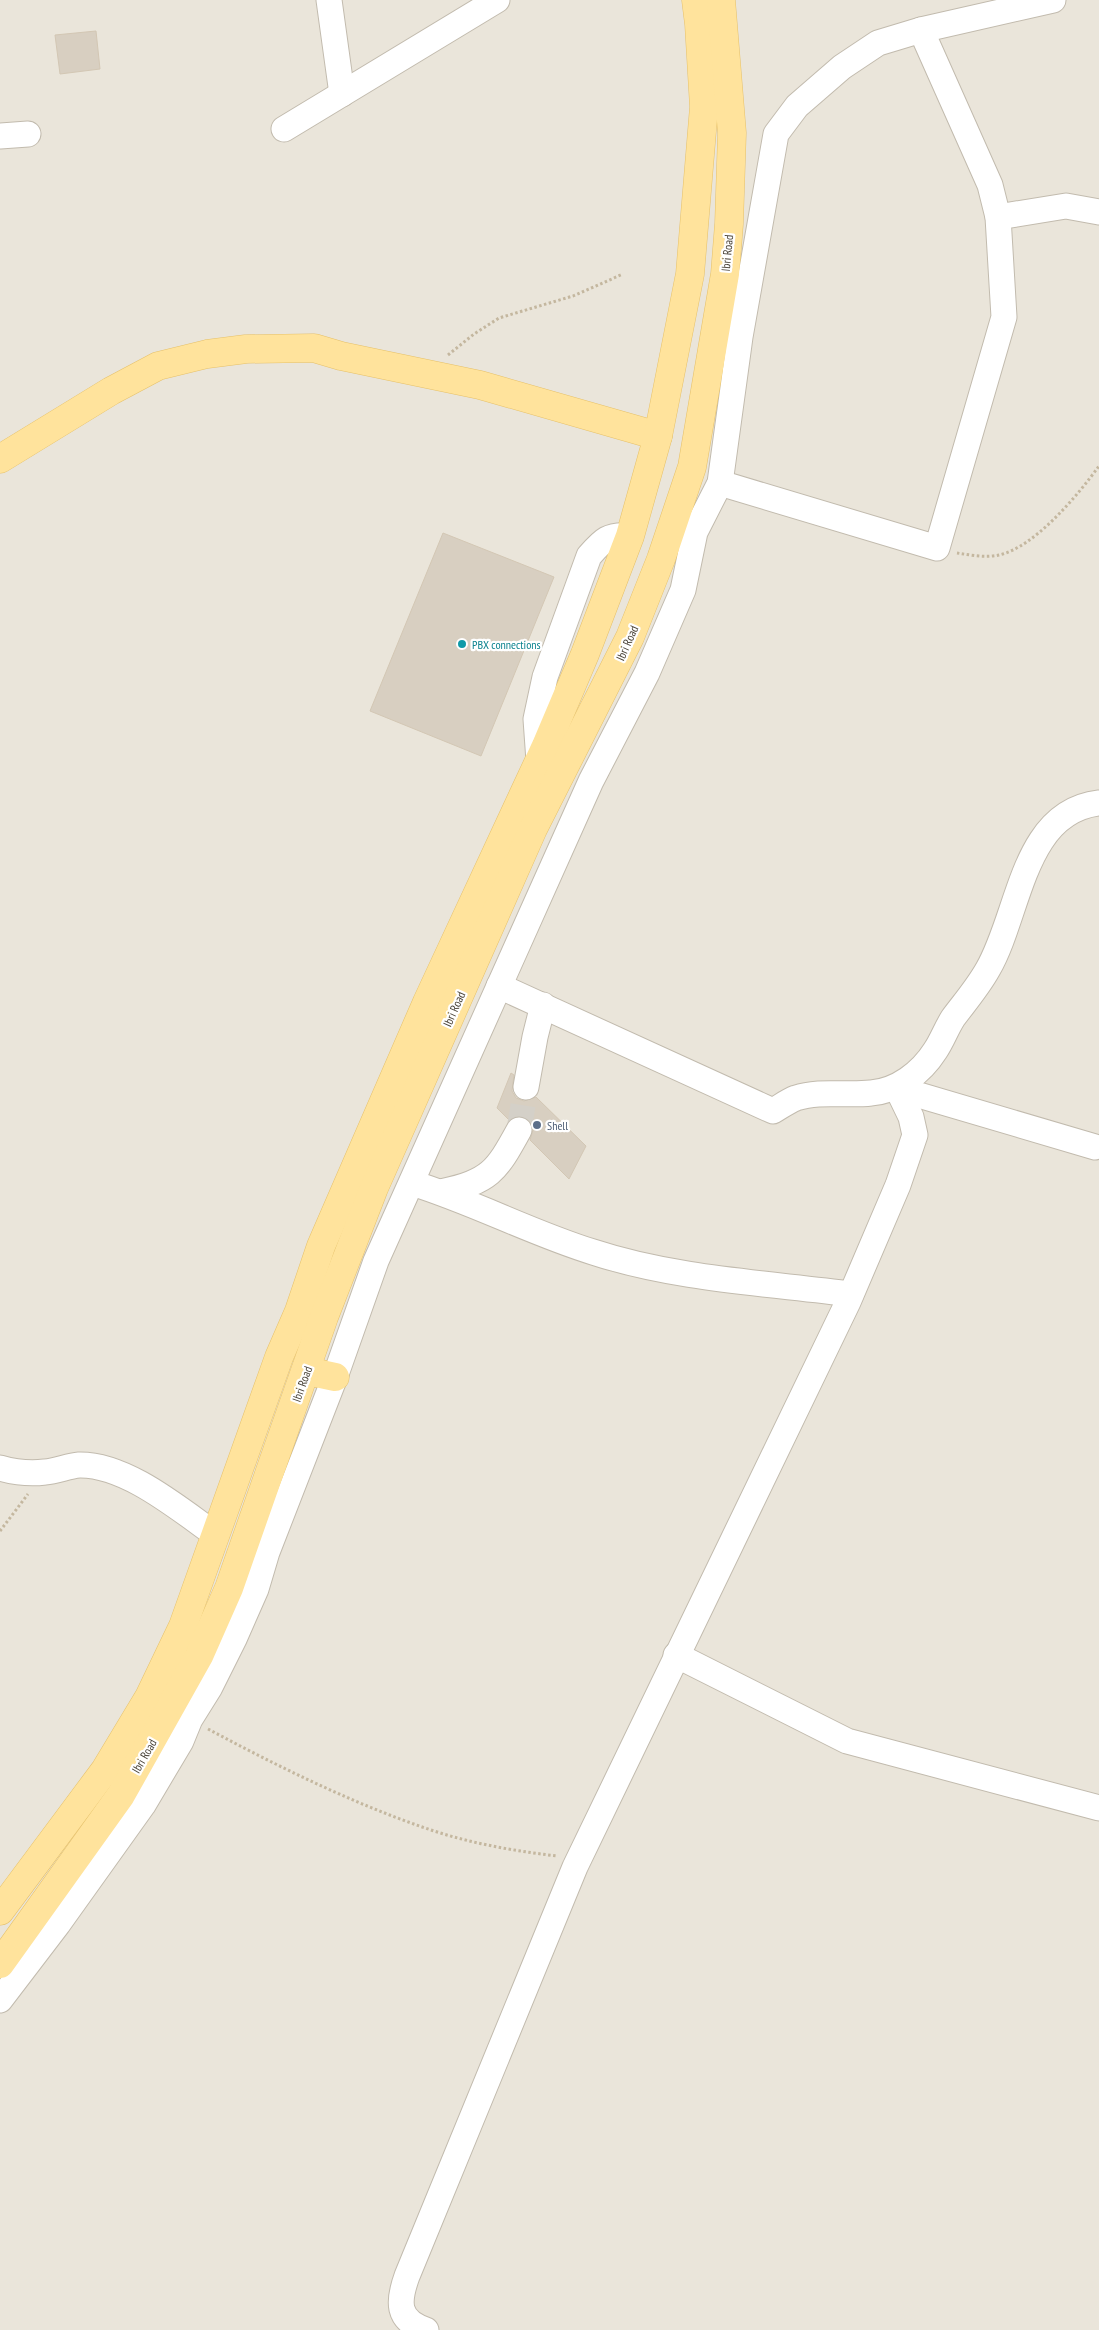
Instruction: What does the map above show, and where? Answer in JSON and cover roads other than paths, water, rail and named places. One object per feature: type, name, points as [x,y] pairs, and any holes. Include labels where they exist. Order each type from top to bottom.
[{"type":"main road","points":[[0,1911],[105,1770],[148,1698],[183,1626],[279,1357],[299,1311],[321,1246],[428,1002],[539,762],[585,654],[630,536],[658,436],[689,281],[704,107],[696,0]]},
{"type":"main road","name":"Ibri Road","points":[[0,1964],[121,1795],[199,1656],[229,1588],[324,1317],[374,1188],[533,829],[630,637],[661,559],[692,467],[725,274],[729,224],[732,133],[721,0]]},
{"type":"main road","points":[[697,197],[697,310],[706,326],[716,327]]},
{"type":"main road","points":[[0,459],[158,366],[207,354],[246,349],[314,348],[341,356],[417,370],[480,385],[658,436]]},
{"type":"main road","points":[[630,536],[638,538],[643,544],[647,560],[645,578],[630,637]]},
{"type":"main road","points":[[307,1370],[335,1377]]},
{"type":"street","points":[[329,0],[342,94]]},
{"type":"street","points":[[284,129],[498,0]]},
{"type":"street","points":[[0,2000],[58,1924],[143,1805],[181,1741],[190,1719],[210,1687],[256,1589],[376,1261],[591,781],[650,665],[683,590],[695,532],[720,484],[740,337],[776,134],[797,106],[842,67],[878,43],[921,30],[1053,0]]},
{"type":"street","points":[[720,484],[937,548],[1004,317],[998,217],[990,185],[921,30]]},
{"type":"street","points":[[0,136],[28,134]]},
{"type":"street","points":[[998,217],[1066,206],[1099,212]]},
{"type":"street","points":[[499,986],[773,1111],[795,1098],[823,1093],[872,1093],[896,1088],[919,1070],[934,1052],[952,1020],[988,970],[1001,944],[1028,867],[1046,831],[1066,813],[1087,805],[1099,803]]},
{"type":"street","points":[[526,1087],[543,1005]]},
{"type":"street","points":[[896,1088],[1095,1147]]},
{"type":"street","points":[[426,2330],[410,2321],[402,2311],[399,2297],[578,1859],[851,1294],[898,1185],[915,1135],[911,1117],[896,1088]]},
{"type":"street","points":[[441,1192],[467,1186],[483,1179],[501,1163],[519,1130]]},
{"type":"street","points":[[412,1183],[441,1192],[537,1232],[593,1252],[656,1269],[851,1294]]},
{"type":"street","points":[[0,1468],[13,1472],[46,1472],[79,1465],[117,1472],[157,1494],[216,1535]]},
{"type":"street","points":[[676,1655],[847,1741],[1099,1808]]},
{"type":"tunnel","points":[[519,1130],[526,1087]]},
{"type":"place","name":"PBX connections","points":[[462,644]]},
{"type":"place","name":"Shell","points":[[537,1125]]}]
